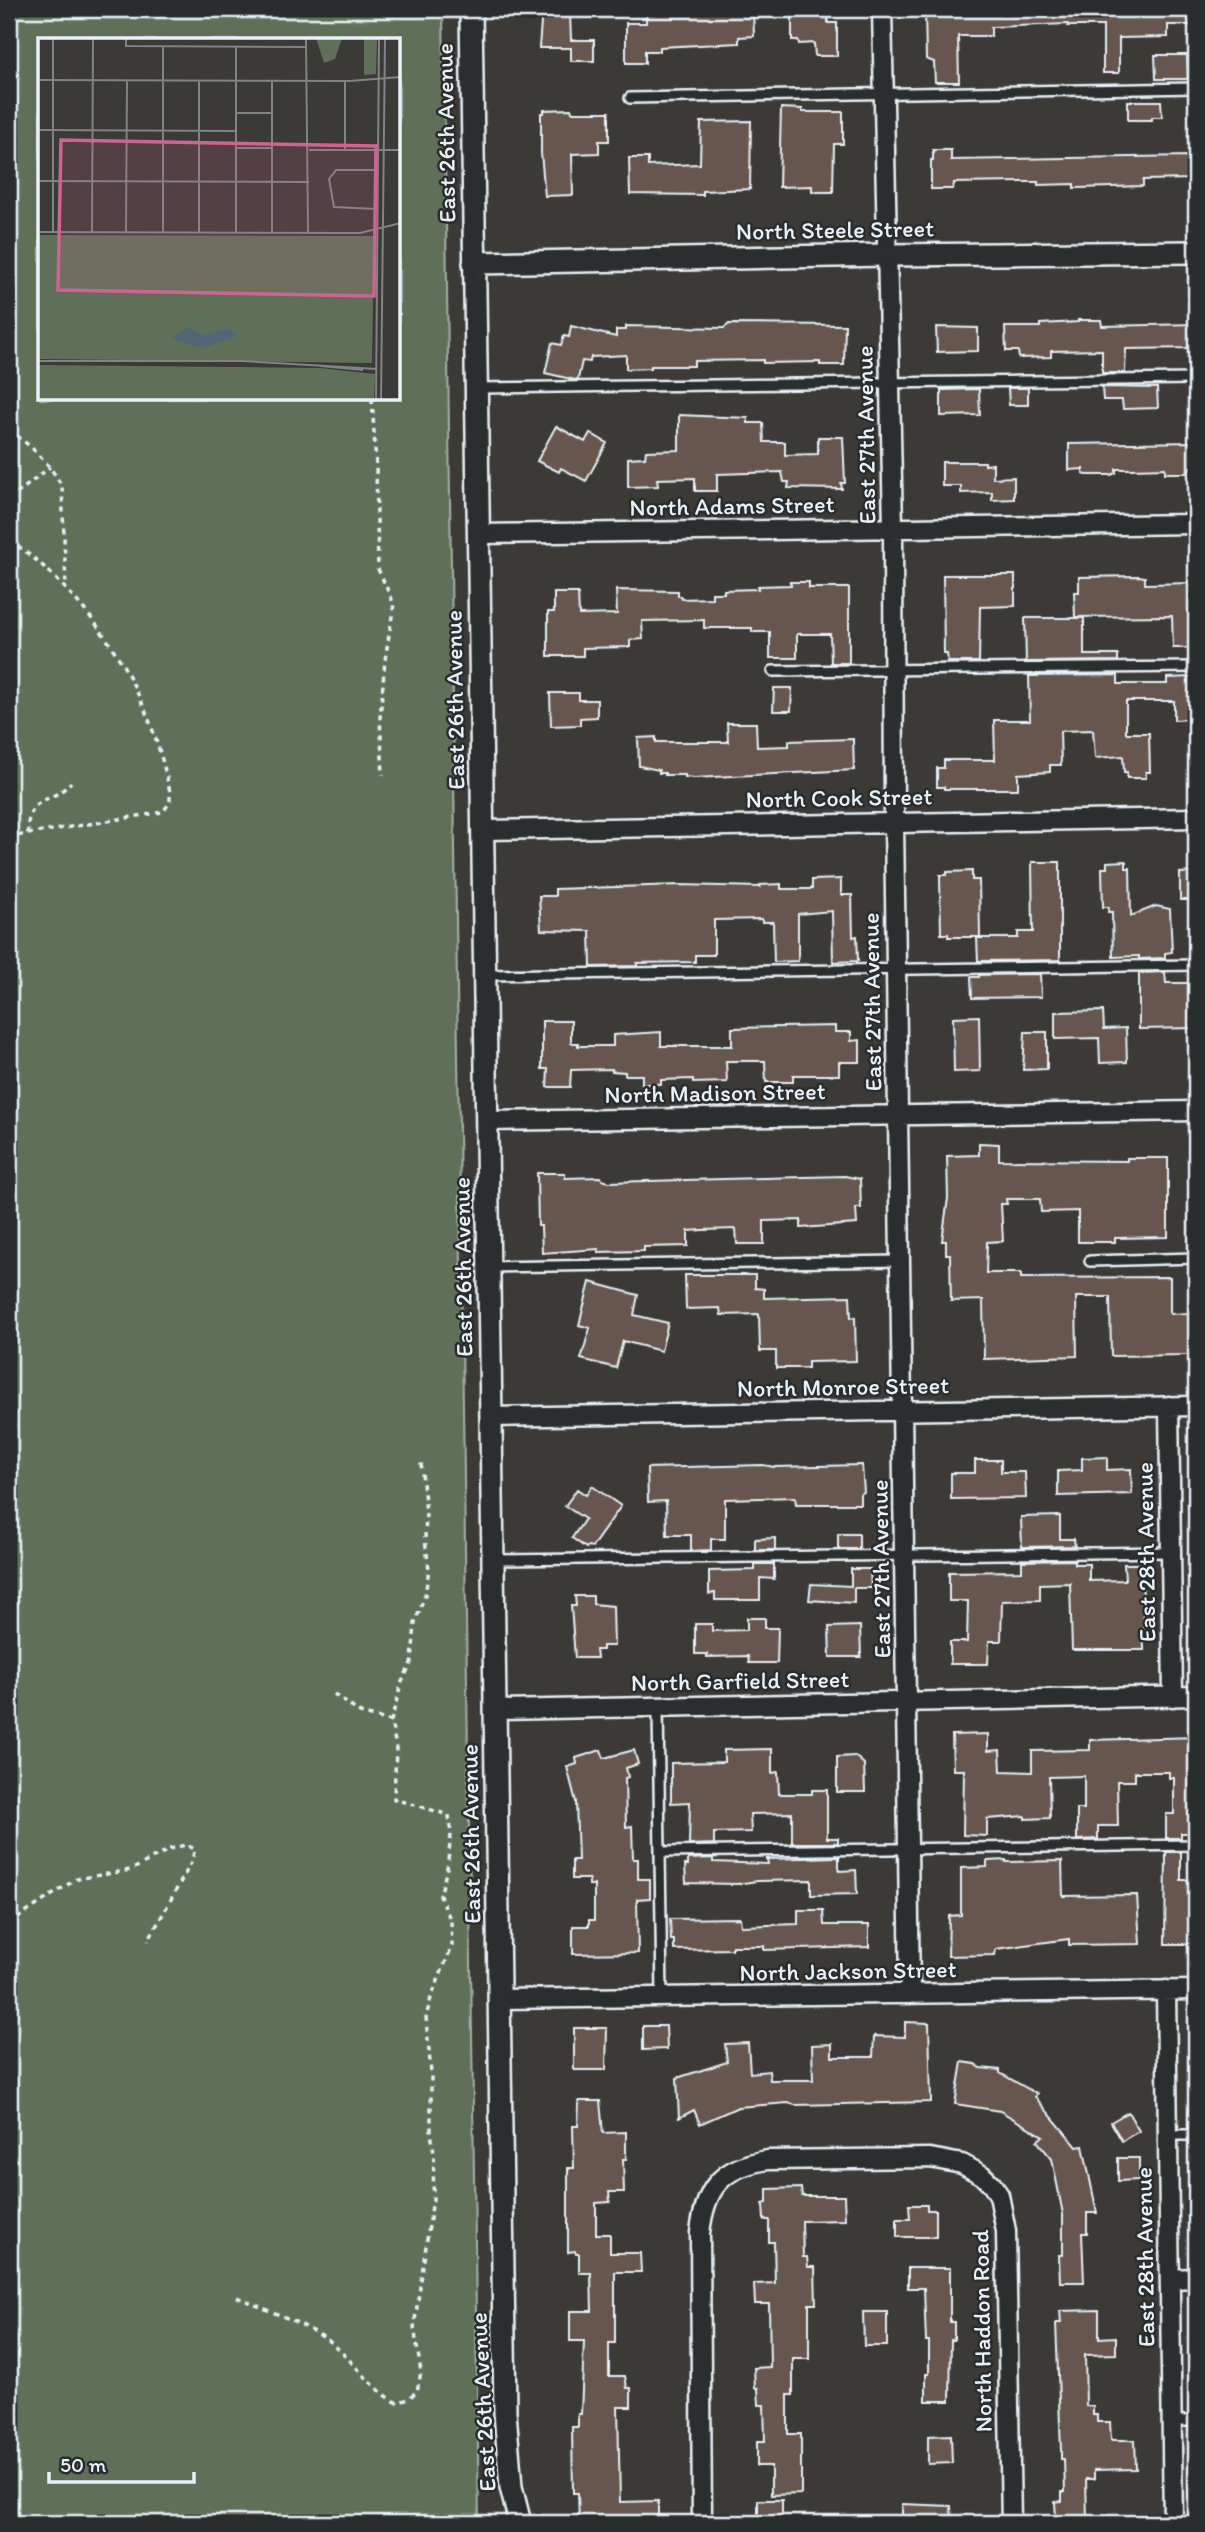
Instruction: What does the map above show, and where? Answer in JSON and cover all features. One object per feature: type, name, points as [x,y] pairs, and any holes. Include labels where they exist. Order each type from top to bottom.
[{"type":"street","name":"East 26th Avenue","points":[[471,9],[505,2412],[511,2487],[520,2523]]},
{"type":"street","name":"East 27th Avenue","points":[[882,9],[893,528],[894,821],[910,1994]]},
{"type":"street","name":"North Steele Street","points":[[474,263],[1196,252]]},
{"type":"street","name":"North Adams Street","points":[[478,534],[1196,524]]},
{"type":"street","name":"North Cook Street","points":[[483,830],[1196,818]]},
{"type":"street","name":"North Madison Street","points":[[487,1121],[1196,1111]]},
{"type":"street","name":"East 28th Avenue","points":[[1169,1406],[1172,1697]]},
{"type":"street","name":"North Monroe Street","points":[[491,1417],[1196,1406]]},
{"type":"street","name":"North Garfield Street","points":[[495,1710],[1196,1696]]},
{"type":"street","name":"East 28th Avenue","points":[[1166,1990],[1173,2523]]},
{"type":"street","name":"North Jackson Street","points":[[499,1999],[1196,1990]]},
{"type":"street","name":"North Haddon Road","points":[[702,2523],[700,2233],[706,2198],[726,2175],[738,2167],[760,2161],[930,2158],[962,2164],[982,2175],[999,2195],[1004,2212],[1011,2523]]},
{"type":"street","points":[[1170,2279],[1196,2278]]},
{"type":"lane","points":[[630,98],[1196,88]]},
{"type":"lane","points":[[476,388],[1196,379]]},
{"type":"lane","points":[[773,671],[1196,667]]},
{"type":"lane","points":[[485,975],[1196,965]]},
{"type":"lane","points":[[1090,1261],[1196,1258]]},
{"type":"lane","points":[[489,1267],[901,1261]]},
{"type":"lane","points":[[493,1560],[1171,1552]]},
{"type":"lane","points":[[658,1707],[662,1997]]},
{"type":"lane","points":[[660,1852],[1196,1845]]},
{"type":"lane","points":[[1168,2135],[1196,2135]]},
{"type":"lane","points":[[1172,2421],[1196,2421]]},
{"type":"path","points":[[372,401],[378,569],[394,604],[380,718],[383,775]]},
{"type":"path","points":[[9,429],[59,478],[64,495],[66,589]]},
{"type":"path","points":[[9,500],[50,467]]},
{"type":"path","points":[[9,541],[37,560],[66,589],[97,624],[116,651],[146,712],[170,792],[170,802],[163,812],[9,837]]},
{"type":"path","points":[[28,834],[29,817],[36,803],[63,792],[71,782]]},
{"type":"path","points":[[237,2297],[327,2341],[346,2356],[385,2397],[398,2403],[417,2391],[421,2372],[414,2327],[433,2199],[431,2073],[426,2017],[452,1946],[451,1921],[440,1896],[451,1835],[449,1815],[394,1799],[397,1747],[391,1721],[401,1684],[412,1661],[415,1623],[425,1595],[429,1569],[421,1463]]},
{"type":"path","points":[[334,1694],[360,1713],[391,1721]]},
{"type":"path","points":[[9,1924],[76,1879],[131,1870],[170,1849],[185,1845],[195,1849],[191,1863],[148,1941]]},
{"type":"shaded area","points":[[1172,2421],[1196,2421],[1196,2523],[1173,2523]]},
{"type":"green space","points":[[9,9],[443,9],[479,2523],[9,2523]]},
{"type":"building","points":[[542,9],[560,9],[560,13],[570,13],[571,40],[594,40],[594,61],[571,61],[571,48],[539,48]]},
{"type":"building","points":[[646,9],[753,9],[754,36],[739,37],[739,43],[660,47],[660,51],[645,51],[645,63],[626,63],[626,23],[646,23]]},
{"type":"building","points":[[813,9],[828,9],[828,23],[837,23],[837,56],[815,56],[814,43],[799,44],[798,40],[792,40],[792,17],[808,17],[808,14],[813,14]]},
{"type":"building","points":[[925,9],[1192,9],[1192,25],[1168,25],[1168,37],[1119,38],[1119,73],[1103,73],[1103,26],[1068,24],[991,27],[991,36],[958,36],[959,82],[935,82],[934,62],[926,59]]},
{"type":"building","points":[[1155,55],[1187,55],[1188,79],[1156,79]]},
{"type":"building","points":[[1128,101],[1161,101],[1162,117],[1152,117],[1152,120],[1128,120]]},
{"type":"building","points":[[781,108],[802,109],[802,112],[843,112],[843,144],[834,144],[833,192],[812,192],[812,186],[779,187]]},
{"type":"building","points":[[571,109],[572,112],[609,112],[609,141],[599,141],[599,153],[572,154],[573,195],[545,196],[541,113],[544,113],[544,110]]},
{"type":"building","points":[[751,121],[750,189],[703,191],[703,195],[630,194],[629,158],[648,158],[648,166],[700,164],[701,122]]},
{"type":"building","points":[[933,150],[951,150],[951,160],[1191,156],[1192,179],[1143,180],[1143,186],[1074,188],[1074,184],[1038,185],[1038,182],[1022,182],[954,183],[953,189],[931,189]]},
{"type":"building","points":[[1101,320],[1102,326],[1196,324],[1196,348],[1126,349],[1125,373],[1102,373],[1102,350],[1051,351],[1051,357],[1019,358],[1018,351],[1006,351],[1005,327],[1040,327],[1040,324]]},
{"type":"building","points":[[729,324],[845,325],[844,365],[820,365],[820,362],[763,363],[763,360],[694,361],[694,366],[626,369],[626,355],[591,357],[590,362],[582,361],[578,379],[575,380],[545,373],[552,343],[561,345],[564,336],[569,337],[571,326],[616,337],[616,330],[626,330],[626,326],[724,328]]},
{"type":"building","points":[[936,327],[978,328],[978,351],[937,352]]},
{"type":"building","points":[[1102,387],[1157,388],[1158,408],[1123,409],[1122,400],[1103,400]]},
{"type":"building","points":[[1008,388],[1028,388],[1028,405],[1009,405]]},
{"type":"building","points":[[979,389],[980,415],[941,416],[941,390]]},
{"type":"building","points":[[679,415],[748,418],[748,423],[763,423],[764,442],[785,442],[785,455],[818,454],[818,437],[843,437],[845,483],[841,483],[842,489],[788,488],[789,482],[784,482],[782,472],[717,474],[717,491],[695,491],[695,478],[657,479],[658,486],[628,487],[628,458],[645,457],[646,451],[679,450]]},
{"type":"building","points":[[556,426],[585,442],[590,433],[607,443],[586,481],[561,468],[559,472],[537,461]]},
{"type":"building","points":[[1196,442],[1196,467],[1190,467],[1189,473],[1165,473],[1165,468],[1116,469],[1116,473],[1111,475],[1087,475],[1083,474],[1083,469],[1069,470],[1069,444]]},
{"type":"building","points":[[942,462],[993,464],[993,478],[1014,477],[1014,499],[992,500],[992,492],[961,493],[961,486],[942,486]]},
{"type":"building","points":[[943,575],[1015,575],[1015,606],[980,607],[979,662],[948,662],[947,654],[944,654]]},
{"type":"building","points":[[1079,577],[1145,577],[1145,584],[1196,583],[1196,618],[1192,618],[1193,648],[1173,648],[1172,616],[1075,617],[1074,592],[1079,592]]},
{"type":"building","points":[[790,582],[809,582],[809,588],[849,588],[849,663],[831,663],[830,634],[797,634],[797,658],[770,658],[770,632],[752,632],[752,628],[704,628],[704,620],[642,621],[643,639],[630,640],[630,647],[583,648],[583,656],[548,656],[548,612],[554,612],[554,593],[578,593],[579,615],[617,614],[616,590],[678,591],[678,596],[682,599],[712,598],[712,593],[724,593],[724,590],[791,585]]},
{"type":"building","points":[[1025,618],[1084,618],[1084,655],[1118,655],[1118,661],[1026,662]]},
{"type":"building","points":[[1118,675],[1118,684],[1167,684],[1167,678],[1192,677],[1191,719],[1174,720],[1174,701],[1126,701],[1126,733],[1149,733],[1150,772],[1146,772],[1146,778],[1127,778],[1123,756],[1095,758],[1093,730],[1060,731],[1061,765],[1050,765],[1050,772],[1018,774],[1018,789],[937,787],[937,768],[944,768],[944,760],[995,760],[994,720],[1030,720],[1029,676]]},
{"type":"building","points":[[774,688],[792,688],[791,711],[773,711]]},
{"type":"building","points":[[550,693],[579,693],[579,700],[597,700],[597,717],[580,718],[580,725],[551,726]]},
{"type":"building","points":[[727,723],[756,723],[757,747],[789,746],[789,741],[853,739],[854,770],[694,778],[665,775],[659,773],[659,770],[639,766],[638,738],[656,737],[656,742],[728,742]]},
{"type":"building","points":[[1126,861],[1126,868],[1130,868],[1131,916],[1156,906],[1170,909],[1172,952],[1165,953],[1165,958],[1113,957],[1112,912],[1108,912],[1109,907],[1103,907],[1102,868],[1107,868],[1107,862]]},
{"type":"building","points":[[1032,862],[1060,862],[1060,960],[978,961],[977,938],[1018,938],[1018,932],[1033,932]]},
{"type":"building","points":[[972,871],[972,880],[979,880],[980,937],[948,937],[948,934],[941,934],[940,875],[947,875],[947,872]]},
{"type":"building","points":[[1196,872],[1196,900],[1180,900],[1180,873]]},
{"type":"building","points":[[841,879],[841,895],[852,895],[853,937],[857,936],[858,961],[833,962],[832,911],[798,914],[798,961],[774,962],[773,922],[762,922],[762,919],[714,920],[714,955],[695,955],[695,962],[637,963],[637,966],[591,967],[590,931],[541,930],[539,896],[555,896],[555,889],[680,885],[760,887],[781,884],[781,889],[812,889],[812,880]]},
{"type":"building","points":[[1165,972],[1166,983],[1196,983],[1196,1028],[1139,1029],[1139,973]]},
{"type":"building","points":[[1040,974],[1041,997],[972,998],[971,977]]},
{"type":"building","points":[[1103,1011],[1104,1029],[1126,1028],[1127,1062],[1100,1063],[1099,1038],[1055,1039],[1055,1012]]},
{"type":"building","points":[[979,1016],[980,1071],[954,1072],[953,1017]]},
{"type":"building","points":[[542,1021],[571,1021],[571,1043],[578,1043],[578,1046],[613,1046],[613,1035],[661,1032],[661,1046],[732,1046],[732,1028],[835,1026],[835,1032],[851,1032],[851,1041],[860,1040],[860,1062],[839,1062],[839,1075],[793,1075],[793,1082],[766,1082],[765,1061],[726,1061],[727,1082],[693,1083],[693,1079],[661,1080],[661,1084],[642,1084],[642,1075],[625,1075],[625,1072],[612,1069],[571,1070],[570,1087],[547,1087],[548,1069],[542,1069]]},
{"type":"building","points":[[1025,1032],[1047,1032],[1047,1069],[1023,1070]]},
{"type":"building","points":[[979,1143],[999,1144],[999,1160],[1127,1161],[1127,1158],[1168,1158],[1168,1237],[1078,1242],[1078,1211],[1041,1212],[1040,1199],[1006,1199],[1007,1204],[1001,1204],[1003,1241],[987,1242],[986,1273],[1021,1273],[1021,1278],[1170,1277],[1170,1314],[1190,1313],[1190,1355],[1111,1356],[1110,1297],[1076,1297],[1077,1356],[984,1359],[983,1300],[951,1301],[950,1254],[946,1254],[946,1241],[942,1241],[948,1198],[947,1156],[979,1155]]},
{"type":"building","points":[[537,1173],[565,1173],[565,1178],[601,1177],[609,1182],[845,1176],[860,1179],[861,1208],[856,1208],[857,1224],[801,1228],[801,1220],[764,1221],[764,1244],[737,1244],[736,1229],[703,1230],[688,1231],[688,1246],[644,1247],[644,1251],[598,1252],[598,1249],[542,1253],[541,1226],[538,1226]]},
{"type":"building","points":[[685,1275],[755,1275],[755,1288],[764,1289],[764,1298],[850,1296],[851,1318],[855,1317],[856,1361],[808,1362],[808,1368],[776,1368],[776,1351],[760,1351],[759,1314],[721,1315],[720,1308],[686,1309]]},
{"type":"building","points":[[590,1282],[638,1295],[634,1315],[668,1323],[661,1351],[623,1341],[616,1368],[581,1359],[590,1328],[579,1325]]},
{"type":"building","points":[[1107,1457],[1107,1470],[1131,1469],[1132,1494],[1058,1496],[1058,1471],[1082,1470],[1082,1458]]},
{"type":"building","points":[[975,1460],[1001,1460],[1001,1472],[1025,1472],[1026,1498],[951,1499],[951,1473],[975,1473]]},
{"type":"building","points":[[862,1465],[864,1492],[860,1494],[860,1504],[796,1504],[795,1497],[725,1499],[725,1539],[711,1539],[711,1550],[691,1551],[691,1535],[667,1535],[666,1501],[648,1502],[647,1468]]},
{"type":"building","points":[[592,1486],[621,1506],[592,1547],[586,1548],[572,1538],[585,1519],[565,1506],[577,1489],[586,1495]]},
{"type":"building","points":[[1060,1516],[1060,1539],[1074,1539],[1075,1546],[1022,1547],[1021,1517]]},
{"type":"building","points":[[838,1534],[859,1534],[859,1549],[838,1549]]},
{"type":"building","points":[[775,1538],[775,1550],[755,1550],[755,1539]]},
{"type":"building","points":[[1075,1560],[1075,1564],[1089,1564],[1089,1581],[1125,1580],[1124,1564],[1142,1564],[1144,1650],[1072,1650],[1070,1583],[1040,1584],[1040,1600],[1002,1601],[1001,1641],[989,1641],[988,1664],[950,1664],[950,1642],[967,1642],[968,1601],[949,1601],[949,1572],[1022,1571],[1022,1561]]},
{"type":"building","points":[[755,1564],[774,1564],[774,1579],[760,1578],[760,1600],[715,1600],[715,1593],[709,1594],[709,1571],[755,1570]]},
{"type":"building","points":[[851,1569],[870,1569],[871,1588],[854,1588],[854,1603],[809,1600],[811,1584],[851,1586]]},
{"type":"building","points":[[575,1596],[593,1596],[593,1604],[613,1606],[614,1646],[602,1646],[602,1650],[596,1650],[597,1658],[575,1658],[571,1606],[576,1606]]},
{"type":"building","points":[[747,1618],[765,1618],[765,1628],[778,1628],[777,1663],[749,1663],[748,1656],[707,1657],[707,1654],[695,1654],[695,1624],[712,1624],[712,1631],[747,1630]]},
{"type":"building","points":[[860,1626],[861,1657],[830,1657],[829,1627]]},
{"type":"building","points":[[988,1734],[988,1751],[1000,1750],[1001,1771],[1032,1772],[1032,1751],[1090,1750],[1090,1740],[1196,1737],[1196,1833],[1181,1833],[1181,1838],[1166,1838],[1166,1814],[1174,1814],[1174,1778],[1169,1778],[1169,1772],[1135,1772],[1135,1781],[1117,1781],[1118,1826],[1098,1826],[1098,1839],[1077,1840],[1077,1809],[1084,1809],[1084,1776],[1049,1777],[1050,1818],[1025,1819],[1025,1816],[987,1819],[987,1836],[963,1835],[964,1770],[953,1770],[952,1735]]},
{"type":"building","points":[[772,1749],[772,1773],[778,1772],[779,1794],[812,1794],[812,1790],[827,1790],[827,1838],[838,1838],[838,1843],[792,1843],[792,1813],[750,1814],[751,1832],[714,1833],[714,1844],[689,1845],[690,1802],[671,1803],[671,1763],[724,1762],[724,1750]]},
{"type":"building","points":[[601,1750],[604,1758],[634,1750],[638,1764],[626,1768],[628,1777],[625,1778],[626,1827],[632,1826],[633,1859],[638,1859],[638,1879],[650,1879],[650,1898],[637,1899],[638,1953],[573,1954],[573,1926],[589,1926],[589,1920],[594,1920],[594,1885],[589,1885],[589,1879],[572,1879],[572,1860],[578,1860],[576,1802],[567,1767],[577,1764],[576,1758]]},
{"type":"building","points":[[855,1756],[864,1764],[865,1792],[837,1792],[837,1757]]},
{"type":"building","points":[[1166,1852],[1181,1852],[1181,1880],[1196,1880],[1195,1925],[1191,1925],[1192,1944],[1165,1944]]},
{"type":"building","points":[[839,1857],[839,1871],[856,1870],[857,1894],[811,1895],[811,1880],[737,1884],[686,1883],[685,1865],[688,1865],[688,1859],[713,1858],[713,1862],[768,1864],[767,1859]]},
{"type":"building","points":[[987,1861],[1062,1861],[1063,1896],[1137,1895],[1140,1944],[1069,1945],[1069,1939],[996,1949],[995,1955],[948,1956],[949,1916],[961,1915],[961,1868],[987,1867]]},
{"type":"building","points":[[798,1910],[823,1910],[824,1925],[869,1925],[869,1947],[764,1950],[764,1946],[732,1946],[732,1949],[674,1950],[674,1940],[671,1940],[670,1919],[740,1918],[741,1926],[798,1924]]},
{"type":"building","points":[[905,2022],[929,2023],[931,2102],[788,2103],[738,2107],[700,2124],[694,2110],[679,2118],[677,2078],[727,2062],[725,2044],[748,2043],[750,2073],[769,2071],[770,2080],[813,2080],[812,2045],[832,2044],[832,2057],[873,2057],[874,2036],[905,2037]]},
{"type":"building","points":[[643,2026],[666,2026],[667,2049],[643,2050]]},
{"type":"building","points":[[574,2028],[607,2028],[606,2070],[574,2070]]},
{"type":"building","points":[[962,2062],[1000,2070],[1000,2073],[1037,2094],[1035,2097],[1077,2147],[1083,2146],[1097,2213],[1087,2213],[1087,2233],[1082,2233],[1084,2282],[1060,2282],[1059,2255],[1063,2255],[1063,2214],[1052,2159],[1037,2141],[1043,2136],[1000,2111],[955,2104]]},
{"type":"building","points":[[579,2101],[600,2101],[603,2133],[626,2132],[624,2192],[609,2192],[610,2202],[596,2203],[596,2234],[610,2234],[610,2253],[640,2253],[641,2272],[615,2272],[615,2343],[609,2343],[609,2376],[625,2376],[627,2388],[631,2388],[631,2407],[618,2407],[620,2502],[658,2501],[658,2523],[579,2523],[578,2493],[573,2493],[572,2427],[578,2427],[578,2414],[581,2414],[584,2341],[570,2341],[570,2311],[592,2311],[591,2273],[579,2273],[579,2254],[575,2251],[568,2252],[568,2168],[574,2168],[573,2126],[578,2126]]},
{"type":"building","points":[[1128,2112],[1139,2131],[1122,2141],[1111,2122]]},
{"type":"building","points":[[1118,2158],[1139,2158],[1139,2180],[1118,2181]]},
{"type":"building","points":[[801,2188],[802,2196],[844,2196],[845,2220],[802,2221],[803,2257],[807,2257],[808,2267],[815,2267],[816,2304],[809,2304],[809,2359],[793,2359],[793,2395],[788,2395],[788,2434],[801,2434],[801,2494],[771,2495],[771,2466],[757,2466],[757,2441],[765,2441],[764,2405],[759,2405],[754,2368],[770,2367],[769,2304],[755,2304],[754,2284],[775,2283],[774,2242],[769,2242],[769,2220],[764,2220],[763,2204],[767,2203],[767,2189]]},
{"type":"building","points":[[909,2205],[927,2205],[927,2210],[936,2210],[936,2237],[897,2237],[897,2219],[910,2219]]},
{"type":"building","points":[[908,2268],[950,2268],[950,2322],[954,2322],[954,2340],[951,2340],[950,2401],[926,2401],[929,2341],[926,2341],[924,2288],[908,2288]]},
{"type":"building","points":[[1099,2310],[1099,2338],[1116,2337],[1116,2354],[1085,2355],[1086,2406],[1093,2406],[1093,2415],[1097,2415],[1097,2422],[1110,2422],[1111,2440],[1135,2440],[1136,2469],[1094,2470],[1094,2479],[1086,2479],[1087,2519],[1077,2519],[1077,2523],[1062,2523],[1062,2517],[1056,2517],[1055,2502],[1062,2501],[1062,2492],[1065,2492],[1064,2459],[1061,2459],[1056,2323],[1061,2323],[1060,2311]]},
{"type":"building","points":[[863,2312],[887,2312],[887,2346],[864,2346]]},
{"type":"building","points":[[951,2435],[952,2463],[928,2464],[928,2436]]},
{"type":"building","points":[[758,2500],[782,2500],[782,2523],[758,2523]]},
{"type":"building","points":[[902,2504],[951,2506],[952,2523],[902,2523]]}]
